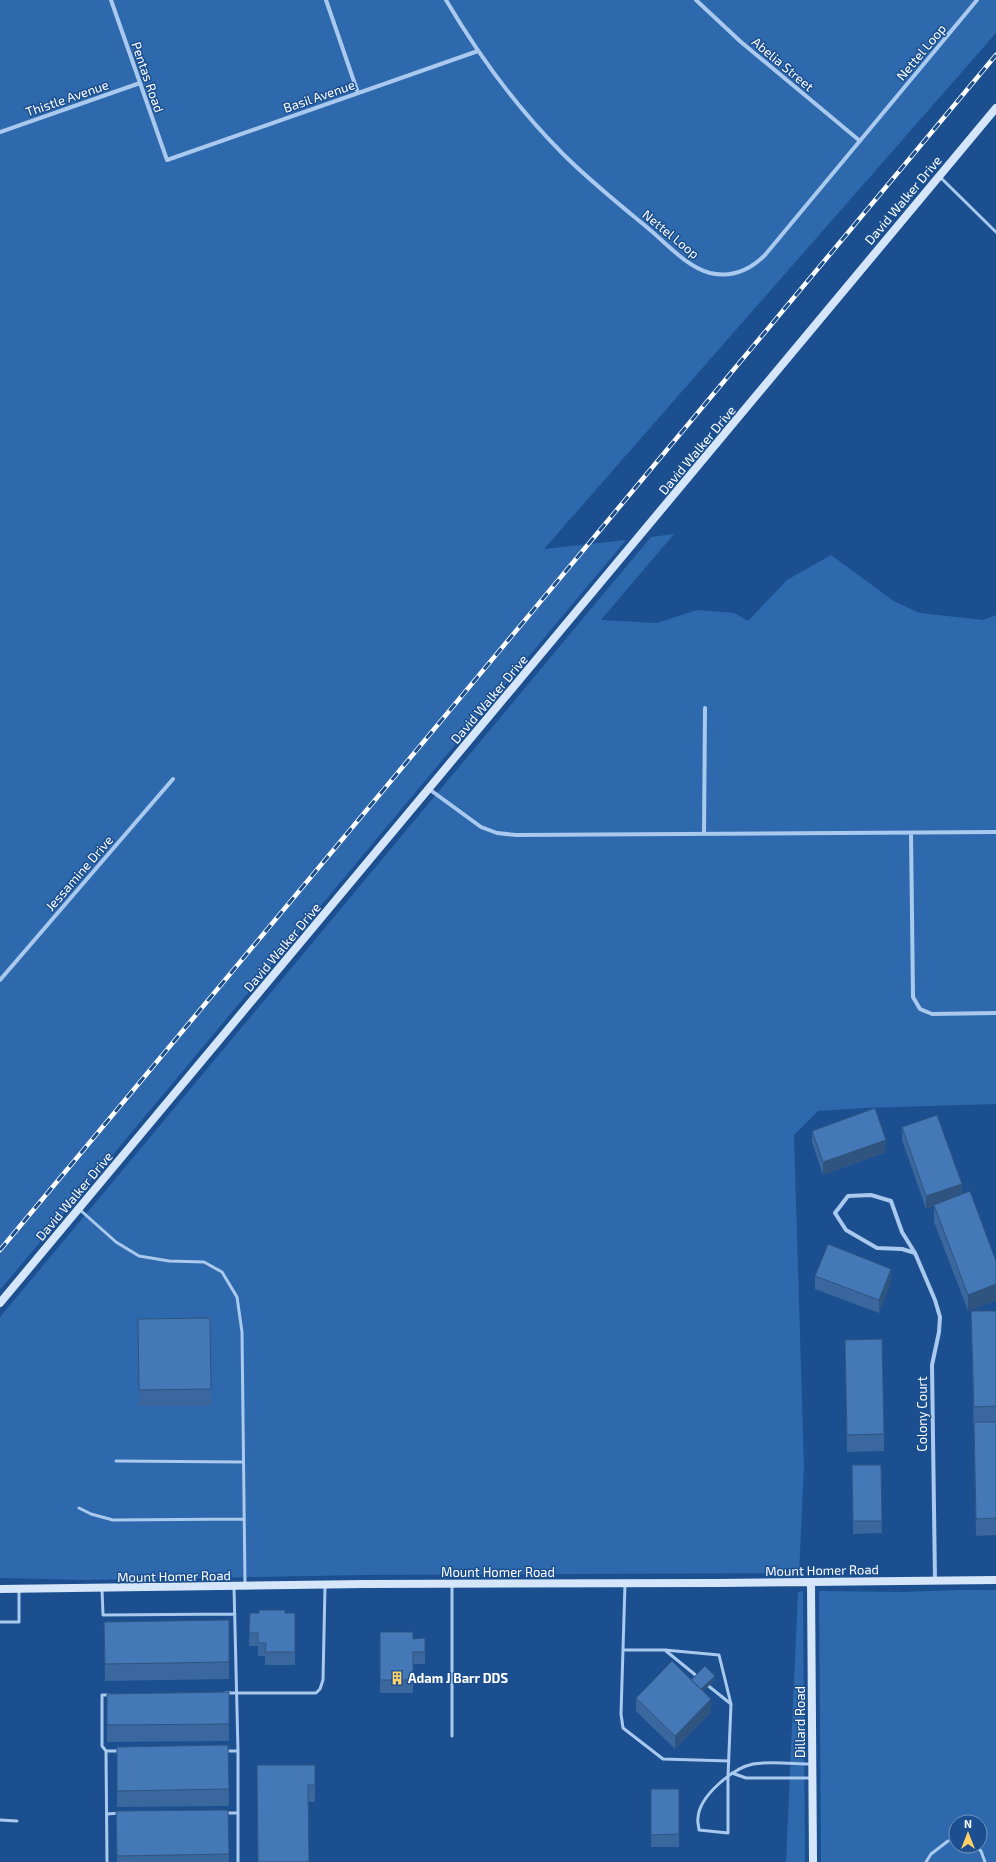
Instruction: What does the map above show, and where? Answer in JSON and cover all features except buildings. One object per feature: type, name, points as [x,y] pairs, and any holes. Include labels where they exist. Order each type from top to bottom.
[{"type":"street","name":"Pentas Road","points":[[111,0],[167,160]]},
{"type":"street","points":[[326,0],[358,93]]},
{"type":"street","name":"Nettel Loop","points":[[446,0],[478,51],[518,104],[572,162],[689,262],[703,271],[720,274],[737,273],[759,261],[977,0]]},
{"type":"street","name":"Abelia Street","points":[[696,0],[741,42],[860,141]]},
{"type":"street","name":"Basil Avenue","points":[[167,160],[478,51]]},
{"type":"street","name":"Thistle Avenue","points":[[0,132],[140,83]]},
{"type":"street","name":"David Walker Drive","points":[[0,1304],[996,108]]},
{"type":"street","points":[[704,834],[705,708]]},
{"type":"street","name":"Jessamine Drive","points":[[0,980],[173,779]]},
{"type":"street","points":[[429,789],[481,827],[497,833],[516,835],[996,832]]},
{"type":"street","points":[[911,833],[913,997],[920,1009],[932,1014],[996,1013]]},
{"type":"street","name":"Colony Court","points":[[915,1252],[902,1249],[877,1248],[846,1230],[835,1213],[848,1196],[871,1195],[891,1201],[902,1232],[915,1252],[935,1300],[940,1317],[939,1332],[932,1365],[935,1581]]},
{"type":"street","name":"Mount Homer Road","points":[[0,1589],[996,1580]]},
{"type":"street","name":"Dillard Road","points":[[811,1582],[813,1862]]},
{"type":"lane","points":[[939,176],[996,232]]},
{"type":"lane","points":[[79,1209],[116,1242],[139,1256],[169,1261],[204,1262],[222,1272],[237,1297],[242,1332],[245,1587]]},
{"type":"lane","points":[[116,1461],[243,1462]]},
{"type":"lane","points":[[79,1508],[91,1514],[112,1520],[244,1520]]},
{"type":"lane","points":[[452,1584],[452,1736]]},
{"type":"lane","points":[[625,1584],[621,1714],[623,1728],[664,1758],[728,1761]]},
{"type":"lane","points":[[221,1693],[316,1693],[320,1689],[323,1680],[325,1585]]},
{"type":"lane","points":[[234,1587],[238,1751],[238,1862]]},
{"type":"lane","points":[[0,1622],[19,1622],[19,1589]]},
{"type":"lane","points":[[102,1589],[103,1615],[235,1614]]},
{"type":"lane","points":[[624,1650],[665,1650],[719,1656],[731,1704],[728,1761],[728,1776],[728,1833],[699,1830],[698,1817],[704,1802],[717,1784],[728,1776],[732,1773],[753,1764],[812,1764]]},
{"type":"lane","points":[[665,1650],[731,1704]]},
{"type":"lane","points":[[107,1862],[106,1751],[102,1746],[102,1695],[118,1695]]},
{"type":"lane","points":[[106,1751],[129,1751]]},
{"type":"lane","points":[[222,1751],[238,1751]]},
{"type":"lane","points":[[732,1773],[746,1778],[812,1778]]},
{"type":"lane","points":[[222,1813],[238,1813]]},
{"type":"lane","points":[[107,1814],[123,1814]]},
{"type":"lane","points":[[0,1820],[17,1821]]},
{"type":"lane","points":[[926,1862],[931,1854],[948,1841]]},
{"type":"shaded area","points":[[0,0],[996,0],[996,33],[544,549],[626,540],[0,1290]]},
{"type":"shaded area","points":[[674,534],[601,620],[657,623],[697,610],[734,613],[748,621],[787,580],[831,555],[895,602],[920,613],[983,620],[996,615],[996,1104],[818,1111],[794,1135],[804,1467],[799,1573],[364,1575],[86,1580],[0,1578],[0,1317],[651,537]]},
{"type":"shaded area","points":[[996,1590],[996,1862],[821,1862],[819,1591],[903,1592]]},
{"type":"shaded area","points":[[803,1591],[805,1862],[786,1862],[798,1592]]},
{"type":"railway","points":[[0,1250],[996,55]]},
{"type":"place","name":"Adam J Barr DDS","points":[[397,1678]]}]
